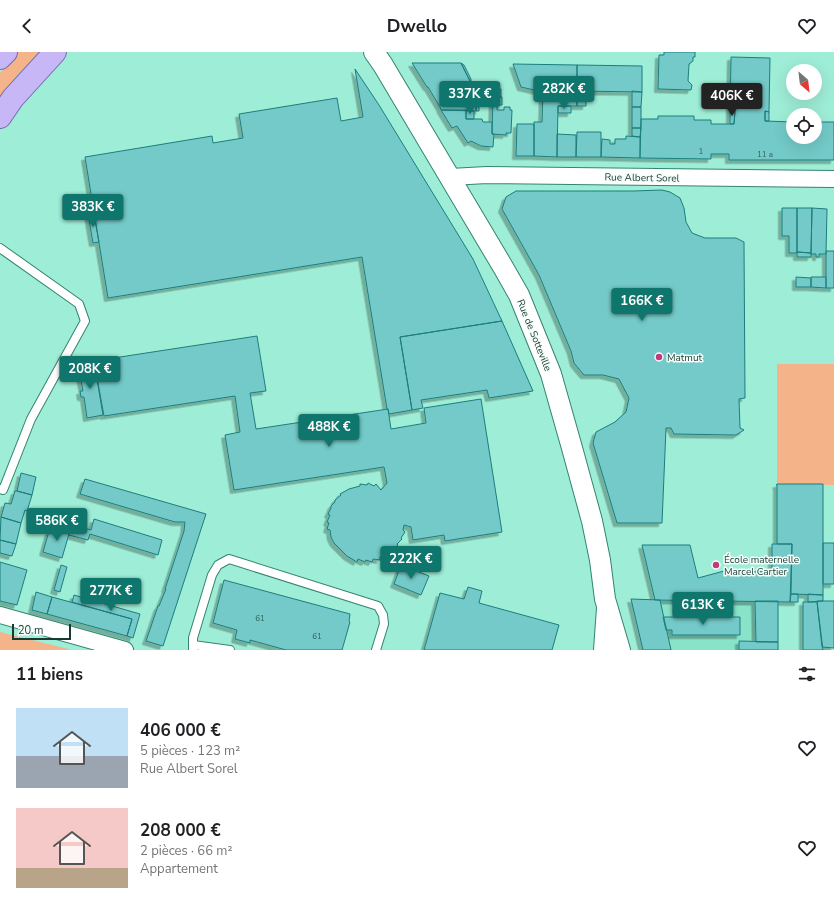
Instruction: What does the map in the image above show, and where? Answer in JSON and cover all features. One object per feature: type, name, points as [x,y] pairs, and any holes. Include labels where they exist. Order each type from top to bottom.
[{"type":"main road","points":[[0,58],[6,52]]},
{"type":"main road","points":[[0,117],[13,98],[55,52]]},
{"type":"street","name":"Rue de Sotteville","points":[[374,52],[450,177],[519,295],[551,374],[592,521],[600,560],[605,599],[607,649]]},
{"type":"street","name":"Rue Albert Sorel","points":[[450,177],[487,175],[834,179]]},
{"type":"street","points":[[0,615],[122,650]]},
{"type":"lane","points":[[0,248],[79,304],[85,321],[31,419],[3,490],[0,489]]},
{"type":"lane","points":[[230,650],[193,648],[193,638],[212,575],[218,565],[229,559],[378,606],[383,615],[384,624],[376,650]]},
{"type":"shaded area","points":[[18,52],[39,52],[0,97],[0,73]]},
{"type":"shaded area","points":[[777,364],[834,364],[834,485],[777,484]]},
{"type":"shaded area","points":[[631,599],[755,601],[756,642],[739,650],[643,650]]},
{"type":"shaded area","points":[[0,632],[72,650],[0,650]]},
{"type":"building","points":[[664,52],[695,52],[693,61],[689,64],[688,81],[692,85],[691,90],[658,89],[659,55],[664,55]]},
{"type":"building","points":[[731,57],[770,58],[769,112],[765,111],[765,121],[786,122],[786,144],[822,144],[822,122],[834,122],[834,160],[729,160],[729,154],[711,154],[711,159],[640,158],[641,119],[658,119],[658,116],[694,116],[694,120],[711,120],[711,124],[734,124],[735,111],[730,111]]},
{"type":"building","points":[[412,63],[461,63],[471,83],[473,83],[473,93],[477,93],[476,111],[441,110]]},
{"type":"building","points":[[461,63],[464,65],[471,79],[471,83]]},
{"type":"building","points":[[513,64],[577,65],[577,77],[560,77],[559,89],[577,89],[577,106],[558,106],[557,157],[534,156],[534,122],[542,122],[543,92],[521,87]]},
{"type":"building","points":[[577,65],[642,66],[642,92],[577,91]]},
{"type":"building","points":[[355,69],[379,105],[473,259],[502,321],[400,337],[412,410],[389,414],[362,257],[108,298],[85,157],[212,136],[213,143],[243,138],[239,114],[337,98],[341,121],[363,117]]},
{"type":"building","points":[[493,89],[501,89],[501,97],[493,96]]},
{"type":"building","points":[[577,91],[586,91],[586,106],[577,106]]},
{"type":"building","points":[[632,91],[642,92],[641,107],[632,107]]},
{"type":"building","points":[[477,93],[479,93],[479,111],[476,111]]},
{"type":"building","points":[[493,96],[502,97],[502,105],[497,105],[497,110],[504,110],[504,107],[510,107],[510,110],[512,110],[511,133],[506,133],[506,135],[492,134]]},
{"type":"building","points":[[558,106],[571,106],[571,113],[558,113]]},
{"type":"building","points":[[632,107],[641,107],[641,128],[632,128]]},
{"type":"building","points":[[441,110],[466,110],[466,119],[482,119],[483,122],[492,122],[492,134],[494,134],[493,147],[481,146],[471,141],[468,143],[457,126],[452,128]]},
{"type":"building","points":[[466,110],[474,111],[474,119],[466,119]]},
{"type":"building","points":[[730,111],[735,111],[734,124],[730,124]]},
{"type":"building","points":[[765,111],[769,112],[769,121],[765,121]]},
{"type":"building","points":[[517,124],[534,124],[534,156],[516,156]]},
{"type":"building","points":[[632,128],[641,128],[640,137],[632,136]]},
{"type":"building","points":[[577,132],[601,132],[601,157],[576,157]]},
{"type":"building","points":[[557,134],[576,135],[576,157],[557,157]]},
{"type":"building","points":[[626,136],[640,137],[640,158],[601,157],[602,139],[610,140],[610,144],[615,144],[615,139],[626,139]]},
{"type":"building","name":"Matmut","points":[[662,190],[670,192],[680,198],[684,208],[686,222],[692,233],[705,238],[736,238],[744,242],[745,398],[739,399],[740,428],[744,430],[736,435],[674,434],[671,428],[666,428],[662,523],[617,523],[593,443],[596,432],[615,422],[626,412],[629,398],[619,379],[603,375],[584,375],[574,363],[571,351],[539,275],[502,209],[506,197],[516,191]]},
{"type":"building","points":[[782,208],[797,208],[797,253],[789,253],[789,236],[782,236]]},
{"type":"building","points":[[797,208],[812,208],[811,253],[797,252]]},
{"type":"building","points":[[812,208],[827,209],[826,254],[819,254],[819,257],[816,257],[816,254],[811,254]]},
{"type":"building","points":[[88,214],[94,214],[99,242],[93,243]]},
{"type":"building","points":[[826,251],[834,251],[834,288],[826,288]]},
{"type":"building","points":[[797,252],[811,253],[811,257],[797,257]]},
{"type":"building","points":[[796,277],[811,278],[811,287],[796,287]]},
{"type":"building","points":[[811,277],[826,277],[826,288],[811,287]]},
{"type":"building","points":[[502,321],[533,391],[489,398],[487,390],[421,400],[423,408],[412,410],[400,337]]},
{"type":"building","points":[[257,336],[266,391],[250,393],[256,429],[388,409],[391,429],[426,423],[424,408],[481,399],[502,532],[445,541],[444,535],[413,540],[411,527],[404,525],[403,530],[405,532],[401,538],[402,539],[397,544],[398,545],[393,549],[394,552],[387,554],[387,556],[380,557],[380,560],[373,559],[372,562],[366,560],[365,562],[358,559],[357,562],[347,556],[334,543],[330,530],[327,529],[329,523],[327,522],[330,515],[328,514],[331,506],[341,495],[340,494],[349,489],[360,486],[360,484],[367,485],[368,483],[374,486],[376,484],[381,490],[387,483],[384,467],[234,490],[225,435],[240,432],[235,396],[104,416],[94,361]]},
{"type":"building","points":[[94,362],[103,415],[87,418],[84,397],[81,397],[80,391],[83,391],[78,364]]},
{"type":"building","points":[[21,473],[36,477],[32,495],[17,491]]},
{"type":"building","points":[[85,479],[206,514],[163,646],[146,641],[158,606],[166,589],[184,531],[185,522],[175,522],[80,494]]},
{"type":"building","points":[[777,484],[823,484],[823,595],[791,594],[792,544],[777,544]]},
{"type":"building","points":[[15,491],[32,495],[21,523],[1,517],[5,503],[11,504]]},
{"type":"building","points":[[1,517],[21,523],[16,544],[0,540]]},
{"type":"building","points":[[94,519],[162,540],[158,555],[90,534],[88,540],[69,535],[72,524],[91,530]]},
{"type":"building","points":[[62,525],[71,527],[62,558],[43,552],[49,531],[59,534]]},
{"type":"building","points":[[0,540],[16,544],[12,556],[0,553]]},
{"type":"building","points":[[823,543],[834,543],[834,584],[823,584]]},
{"type":"building","points":[[772,544],[792,544],[790,602],[655,600],[642,545],[690,545],[698,578],[724,571],[772,572]]},
{"type":"building","points":[[0,562],[27,570],[17,605],[0,601]]},
{"type":"building","points":[[61,565],[67,567],[60,592],[54,590]]},
{"type":"building","points":[[401,565],[429,576],[421,595],[394,584]]},
{"type":"building","points":[[224,580],[350,614],[350,622],[342,650],[286,650],[250,640],[250,643],[235,639],[237,630],[213,623]]},
{"type":"building","points":[[468,587],[482,591],[479,603],[559,625],[552,650],[424,650],[440,593],[464,599]]},
{"type":"building","points":[[36,592],[52,597],[47,614],[32,610]]},
{"type":"building","points":[[791,594],[798,594],[798,602],[790,602]]},
{"type":"building","points":[[808,594],[823,595],[823,601],[808,602]]},
{"type":"building","points":[[74,595],[140,614],[133,638],[127,636],[132,619],[72,602]]},
{"type":"building","points":[[52,597],[132,619],[127,636],[47,614]]},
{"type":"building","points":[[631,599],[660,600],[671,650],[643,650]]},
{"type":"building","points":[[755,601],[778,601],[778,642],[756,642]]},
{"type":"building","points":[[817,601],[834,601],[834,648],[822,647]]},
{"type":"building","points":[[803,602],[817,602],[823,650],[803,650]]},
{"type":"building","points":[[663,617],[740,617],[740,635],[672,635],[672,630],[666,630]]},
{"type":"building","points":[[739,641],[778,642],[778,650],[739,650]]},
{"type":"place","name":"Matmut","points":[[659,357]]},
{"type":"place","name":"École maternelle Marcel Cartier","points":[[716,565]]}]
